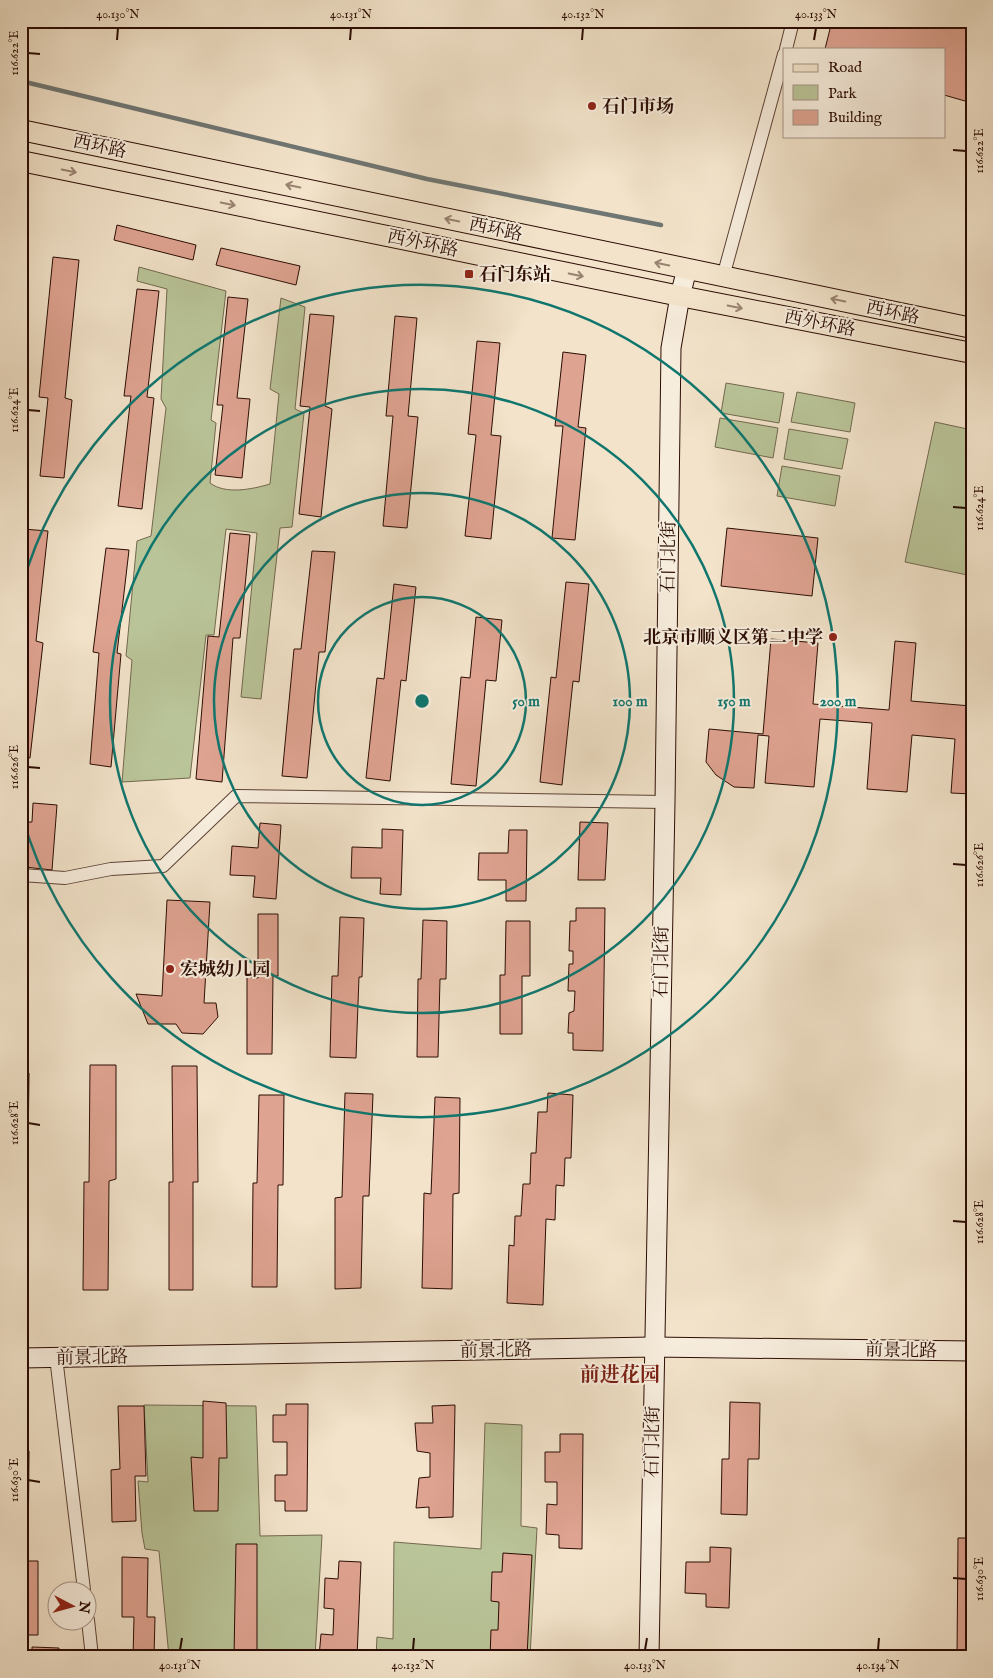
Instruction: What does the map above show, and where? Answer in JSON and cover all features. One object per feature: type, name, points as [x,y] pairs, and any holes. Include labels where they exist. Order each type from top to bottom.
[{"type":"main road","name":"西环路","points":[[21,130],[972,328]]},
{"type":"main road","name":"西外环路","points":[[21,161],[680,296],[972,353]]},
{"type":"street","points":[[786,48],[793,21]]},
{"type":"street","points":[[723,277],[783,58]]},
{"type":"street","name":"石门北街","points":[[649,1657],[653,1348],[665,802],[670,348],[686,269]]},
{"type":"street","points":[[21,875],[66,878],[111,869],[163,866],[236,796],[665,802]]},
{"type":"street","name":"前景北路","points":[[21,1358],[653,1348],[972,1351]]},
{"type":"street","points":[[56,1357],[83,1580]]},
{"type":"street","points":[[89,1630],[92,1657]]},
{"type":"green space","points":[[139,267],[226,291],[211,420],[216,423],[210,483],[216,487],[232,490],[256,488],[270,484],[279,394],[270,389],[281,298],[305,307],[295,409],[304,413],[292,527],[280,528],[261,699],[241,697],[257,533],[226,529],[214,635],[206,635],[190,778],[122,782],[132,660],[126,656],[137,541],[151,536],[166,408],[161,399],[167,289],[137,281]]},
{"type":"green space","points":[[726,383],[784,393],[779,423],[721,413]]},
{"type":"green space","points":[[797,392],[855,403],[850,432],[791,422]]},
{"type":"green space","points":[[720,418],[778,428],[773,458],[715,447]]},
{"type":"green space","points":[[935,422],[972,430],[972,576],[905,562]]},
{"type":"green space","points":[[789,429],[848,439],[842,469],[784,459]]},
{"type":"green space","points":[[782,466],[840,476],[835,506],[777,496]]},
{"type":"green space","points":[[144,1405],[256,1406],[260,1536],[322,1535],[315,1657],[169,1657],[159,1551],[145,1549],[142,1533],[138,1481],[148,1482]]},
{"type":"green space","points":[[485,1423],[522,1425],[521,1526],[537,1528],[530,1657],[376,1657],[377,1637],[393,1639],[394,1542],[481,1549]]},
{"type":"building","points":[[832,21],[972,21],[972,103],[946,96],[946,48],[825,48]]},
{"type":"building","points":[[117,225],[196,245],[193,260],[114,240]]},
{"type":"building","points":[[221,248],[300,266],[296,285],[216,265]]},
{"type":"building","points":[[53,257],[79,260],[65,398],[72,400],[64,478],[40,476],[48,398],[39,397]]},
{"type":"building","points":[[137,289],[159,291],[147,397],[154,398],[142,509],[118,506],[131,396],[124,396]]},
{"type":"building","points":[[228,297],[248,299],[237,398],[250,399],[242,478],[215,475],[223,405],[217,405]]},
{"type":"building","points":[[310,314],[334,316],[325,406],[332,409],[321,517],[299,514],[310,407],[300,406]]},
{"type":"building","points":[[395,316],[417,318],[408,416],[418,417],[407,528],[383,526],[393,416],[386,416]]},
{"type":"building","points":[[477,341],[500,343],[491,435],[501,436],[491,539],[465,536],[476,435],[468,434]]},
{"type":"building","points":[[563,352],[586,355],[578,427],[586,428],[575,540],[552,538],[563,426],[555,426]]},
{"type":"building","points":[[727,528],[818,538],[812,596],[721,586]]},
{"type":"building","points":[[23,529],[48,531],[36,641],[43,643],[30,758],[21,757],[21,549]]},
{"type":"building","points":[[230,533],[250,535],[240,638],[233,638],[222,782],[196,779],[208,636],[219,637]]},
{"type":"building","points":[[106,548],[129,550],[117,653],[121,654],[111,767],[90,764],[99,653],[93,652]]},
{"type":"building","points":[[312,551],[335,552],[325,652],[319,652],[307,778],[282,776],[294,649],[301,649]]},
{"type":"building","points":[[566,582],[589,584],[579,682],[573,681],[562,785],[540,782],[551,677],[556,678]]},
{"type":"building","points":[[394,584],[416,587],[406,681],[401,680],[390,781],[366,778],[377,678],[384,679]]},
{"type":"building","points":[[476,617],[502,620],[496,681],[486,680],[476,786],[451,784],[461,677],[470,678]]},
{"type":"building","points":[[771,639],[818,643],[813,704],[889,710],[895,641],[916,643],[911,701],[971,706],[972,702],[972,794],[951,793],[955,739],[912,735],[907,792],[867,789],[872,723],[820,719],[814,787],[765,783],[769,736],[758,735],[754,788],[734,787],[716,775],[706,762],[709,729],[763,734]]},
{"type":"building","points":[[33,803],[57,805],[52,870],[25,867],[26,847],[21,847],[21,822],[32,822]]},
{"type":"building","points":[[580,822],[608,823],[605,880],[578,880]]},
{"type":"building","points":[[260,823],[281,825],[276,899],[253,897],[255,876],[230,875],[232,846],[258,848]]},
{"type":"building","points":[[382,829],[403,830],[401,895],[380,894],[381,878],[351,878],[352,847],[382,848]]},
{"type":"building","points":[[509,830],[527,830],[526,901],[506,901],[506,880],[478,880],[479,853],[508,853]]},
{"type":"building","points":[[167,900],[210,902],[204,1003],[216,1003],[218,1017],[203,1034],[182,1033],[176,1024],[148,1024],[136,994],[162,996]]},
{"type":"building","points":[[576,908],[605,908],[603,1051],[573,1050],[573,1033],[568,1033],[569,1013],[574,1011],[575,991],[568,991],[569,964],[573,964],[573,951],[569,951],[570,921],[576,921]]},
{"type":"building","points":[[258,914],[278,914],[278,976],[273,976],[272,1054],[247,1054],[247,977],[258,978]]},
{"type":"building","points":[[340,917],[364,918],[362,977],[359,977],[356,1058],[330,1057],[332,976],[338,976]]},
{"type":"building","points":[[423,920],[447,921],[446,979],[440,979],[438,1057],[417,1057],[418,979],[421,979]]},
{"type":"building","points":[[506,921],[530,921],[530,976],[522,976],[522,1034],[500,1034],[500,975],[505,975]]},
{"type":"building","points":[[90,1065],[116,1065],[116,1179],[109,1181],[108,1290],[83,1290],[84,1182],[89,1182]]},
{"type":"building","points":[[172,1066],[197,1066],[198,1182],[193,1182],[193,1290],[169,1290],[169,1182],[173,1182]]},
{"type":"building","points":[[21,1073],[29,1073],[28,1153],[21,1153]]},
{"type":"building","points":[[345,1093],[373,1094],[369,1196],[363,1196],[361,1288],[335,1289],[335,1198],[342,1197]]},
{"type":"building","points":[[548,1093],[573,1095],[571,1158],[565,1158],[564,1186],[556,1185],[555,1220],[546,1219],[543,1305],[507,1303],[509,1245],[514,1246],[515,1216],[521,1216],[523,1184],[530,1184],[531,1153],[536,1153],[538,1112],[547,1112]]},
{"type":"building","points":[[259,1095],[284,1095],[283,1185],[278,1185],[277,1287],[252,1287],[253,1183],[257,1183]]},
{"type":"building","points":[[435,1097],[460,1098],[459,1193],[453,1194],[452,1289],[422,1288],[424,1193],[431,1194]]},
{"type":"building","points":[[21,1186],[26,1186],[26,1290],[21,1290]]},
{"type":"building","points":[[203,1401],[226,1403],[227,1458],[219,1458],[218,1511],[194,1511],[191,1457],[203,1458]]},
{"type":"building","points":[[730,1402],[760,1403],[759,1459],[748,1459],[747,1515],[721,1514],[722,1459],[729,1459]]},
{"type":"building","points":[[286,1404],[308,1404],[307,1511],[285,1511],[285,1501],[275,1501],[275,1475],[287,1475],[287,1442],[273,1442],[273,1415],[286,1415]]},
{"type":"building","points":[[455,1405],[453,1517],[429,1518],[429,1507],[416,1508],[419,1478],[430,1477],[430,1453],[417,1451],[415,1423],[433,1423],[432,1406]]},
{"type":"building","points":[[118,1406],[144,1406],[146,1476],[135,1476],[136,1521],[112,1522],[111,1470],[120,1469]]},
{"type":"building","points":[[560,1434],[583,1434],[582,1549],[559,1548],[559,1535],[546,1534],[547,1504],[557,1505],[557,1482],[545,1482],[545,1452],[560,1452]]},
{"type":"building","points":[[21,1451],[29,1451],[28,1561],[38,1561],[38,1635],[21,1635]]},
{"type":"building","points":[[958,1538],[972,1538],[972,1657],[957,1657]]},
{"type":"building","points":[[236,1544],[257,1544],[257,1657],[234,1657]]},
{"type":"building","points":[[710,1547],[731,1548],[729,1608],[706,1607],[706,1594],[685,1593],[686,1562],[710,1562]]},
{"type":"building","points":[[503,1553],[532,1555],[527,1657],[490,1657],[491,1630],[498,1630],[499,1602],[491,1601],[492,1572],[502,1572]]},
{"type":"building","points":[[122,1557],[148,1558],[147,1617],[155,1617],[154,1657],[133,1657],[134,1617],[122,1617]]},
{"type":"building","points":[[339,1561],[361,1562],[357,1657],[319,1657],[321,1634],[333,1635],[334,1609],[324,1608],[325,1578],[338,1579]]},
{"type":"building","points":[[32,1647],[59,1648],[59,1657],[32,1657]]},
{"type":"waterway","points":[[21,81],[427,179],[661,225]]},
{"type":"place","name":"石门市场","points":[[592,106]]},
{"type":"place","name":"石门东站","points":[[469,274]]},
{"type":"place","name":"北京市顺义区第二中学","points":[[833,637]]},
{"type":"place","name":"宏城幼儿园","points":[[170,969]]},
{"type":"district","name":"前进花园","points":[[620,1374]]}]
